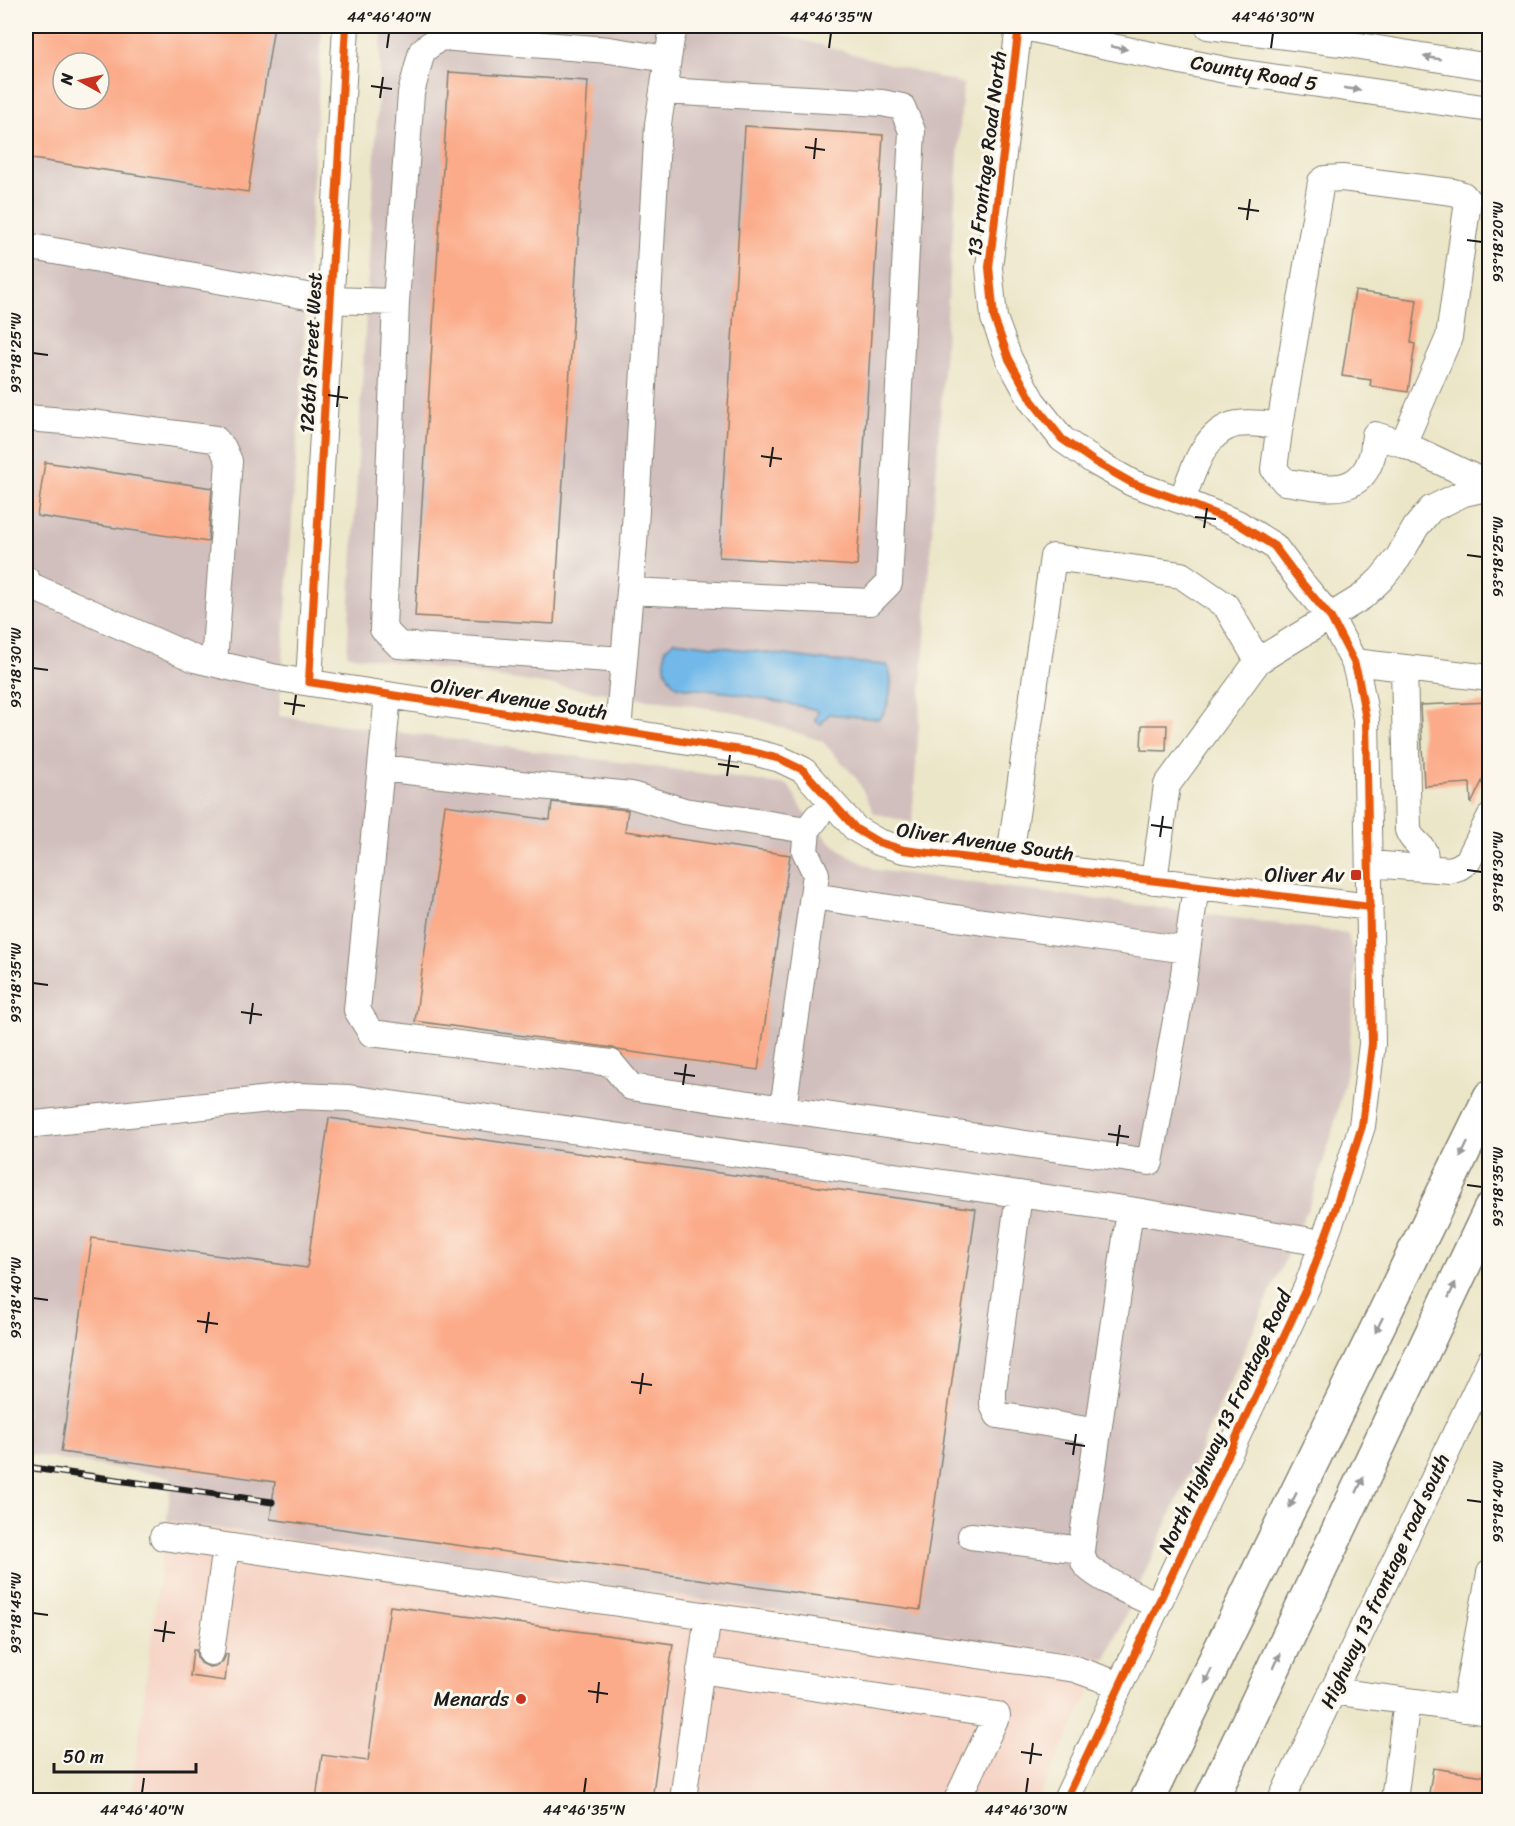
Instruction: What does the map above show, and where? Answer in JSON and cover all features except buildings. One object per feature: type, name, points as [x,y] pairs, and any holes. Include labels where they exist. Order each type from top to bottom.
[{"type":"highway","points":[[1147,1800],[1490,1097]]},
{"type":"highway","points":[[1211,1800],[1490,1210]]},
{"type":"street","name":"126th Street West","points":[[309,682],[346,26]]},
{"type":"street","points":[[618,731],[630,591],[658,124],[670,39],[675,26]]},
{"type":"street","name":"County Road 5","points":[[1020,26],[1230,71],[1490,109]]},
{"type":"street","name":"13 Frontage Road North","points":[[1020,26],[989,267],[994,318],[1009,359],[1032,401],[1062,439],[1095,462],[1132,483],[1237,524],[1274,546],[1330,618],[1354,662],[1366,719],[1372,1044]]},
{"type":"street","name":"County Road 5","points":[[1208,26],[1341,43],[1490,67]]},
{"type":"street","points":[[624,660],[399,645],[383,629],[396,302],[411,93],[422,51],[440,37],[609,50],[667,59]]},
{"type":"street","points":[[630,591],[870,602],[889,583],[912,131],[902,107],[882,103],[663,91]]},
{"type":"street","points":[[1403,444],[1449,337],[1467,201],[1462,195],[1453,192],[1342,178],[1325,179],[1321,182],[1274,469],[1285,482],[1339,488],[1360,479],[1371,458],[1375,435],[1403,444],[1490,486]]},
{"type":"street","points":[[26,246],[330,300],[396,302]]},
{"type":"street","points":[[26,418],[91,423],[215,439],[223,448],[229,461],[214,663]]},
{"type":"street","points":[[1182,501],[1200,452],[1219,432],[1235,424],[1254,423],[1280,426]]},
{"type":"street","points":[[1154,881],[1167,785],[1258,661],[1362,597],[1398,558],[1416,527],[1431,509],[1464,494],[1490,486]]},
{"type":"street","points":[[1009,863],[1053,557],[1181,575],[1226,606],[1258,661]]},
{"type":"street","name":"Oliver Avenue South","points":[[26,579],[31,586],[195,659],[272,677],[753,752],[780,759],[803,770],[856,829],[878,842],[904,850],[1370,907]]},
{"type":"street","points":[[1354,662],[1490,678]]},
{"type":"street","points":[[1404,668],[1408,830],[1411,839],[1424,851],[1425,868]]},
{"type":"street","points":[[388,695],[357,1010],[371,1033],[611,1063],[631,1087],[1150,1162],[1182,988],[1196,886]]},
{"type":"street","points":[[381,768],[631,795],[684,811],[807,830]]},
{"type":"street","points":[[783,1109],[816,874],[805,850],[807,830],[830,800]]},
{"type":"street","points":[[1369,864],[1450,870],[1459,867],[1468,861],[1490,817]]},
{"type":"street","points":[[813,896],[1187,950]]},
{"type":"street","name":"North Highway 13 Frontage Road","points":[[1066,1800],[1306,1287],[1362,1126],[1372,1044]]},
{"type":"street","points":[[26,1125],[298,1096],[350,1098],[1130,1210],[1323,1243]]},
{"type":"street","points":[[1019,1194],[993,1390],[993,1405],[998,1414],[1098,1432]]},
{"type":"street","points":[[1130,1210],[1080,1550],[1085,1565],[1094,1572],[1157,1605]]},
{"type":"street","name":"Highway 13 frontage road south","points":[[1281,1800],[1332,1691],[1480,1404],[1490,1361]]},
{"type":"street","points":[[971,1536],[1080,1550]]},
{"type":"street","points":[[163,1537],[1075,1669],[1120,1685]]},
{"type":"street","points":[[211,1652],[226,1547]]},
{"type":"street","points":[[1464,1709],[1490,1573]]},
{"type":"street","points":[[683,1800],[708,1615]]},
{"type":"street","points":[[700,1670],[997,1715],[957,1800]]},
{"type":"street","points":[[1332,1691],[1490,1712]]},
{"type":"street","points":[[1394,1800],[1407,1701]]},
{"type":"shaded area","points":[[26,26],[322,26],[279,716],[788,785],[803,810],[828,840],[849,856],[876,870],[1347,933],[1355,957],[1354,1003],[1346,1076],[1330,1141],[1310,1204],[1106,1659],[167,1521],[171,1477],[26,1454]]},
{"type":"shaded area","points":[[382,26],[751,26],[963,84],[912,823],[874,813],[857,779],[822,741],[735,712],[347,655]]},
{"type":"shaded area","points":[[166,1521],[1106,1659],[1037,1800],[131,1800]]},
{"type":"water","points":[[674,641],[832,661],[887,665],[891,685],[886,708],[878,719],[829,714],[821,724],[815,721],[818,712],[814,709],[733,693],[679,687],[670,680],[665,666],[665,649]]},
{"type":"railway","points":[[26,1467],[272,1502]]},
{"type":"cycle path","points":[[346,26],[309,682],[753,752],[780,759],[803,770],[856,829],[878,842],[904,850],[1370,907]]},
{"type":"cycle path","points":[[1019,26],[989,267],[994,318],[1009,359],[1032,401],[1062,439],[1095,462],[1132,483],[1237,523],[1274,546],[1331,618],[1354,662],[1366,719],[1372,1044],[1362,1126],[1307,1287],[1066,1800]]},
{"type":"place","name":"Oliver Av","points":[[1356,875]]},
{"type":"place","name":"Menards","points":[[521,1699]]}]
